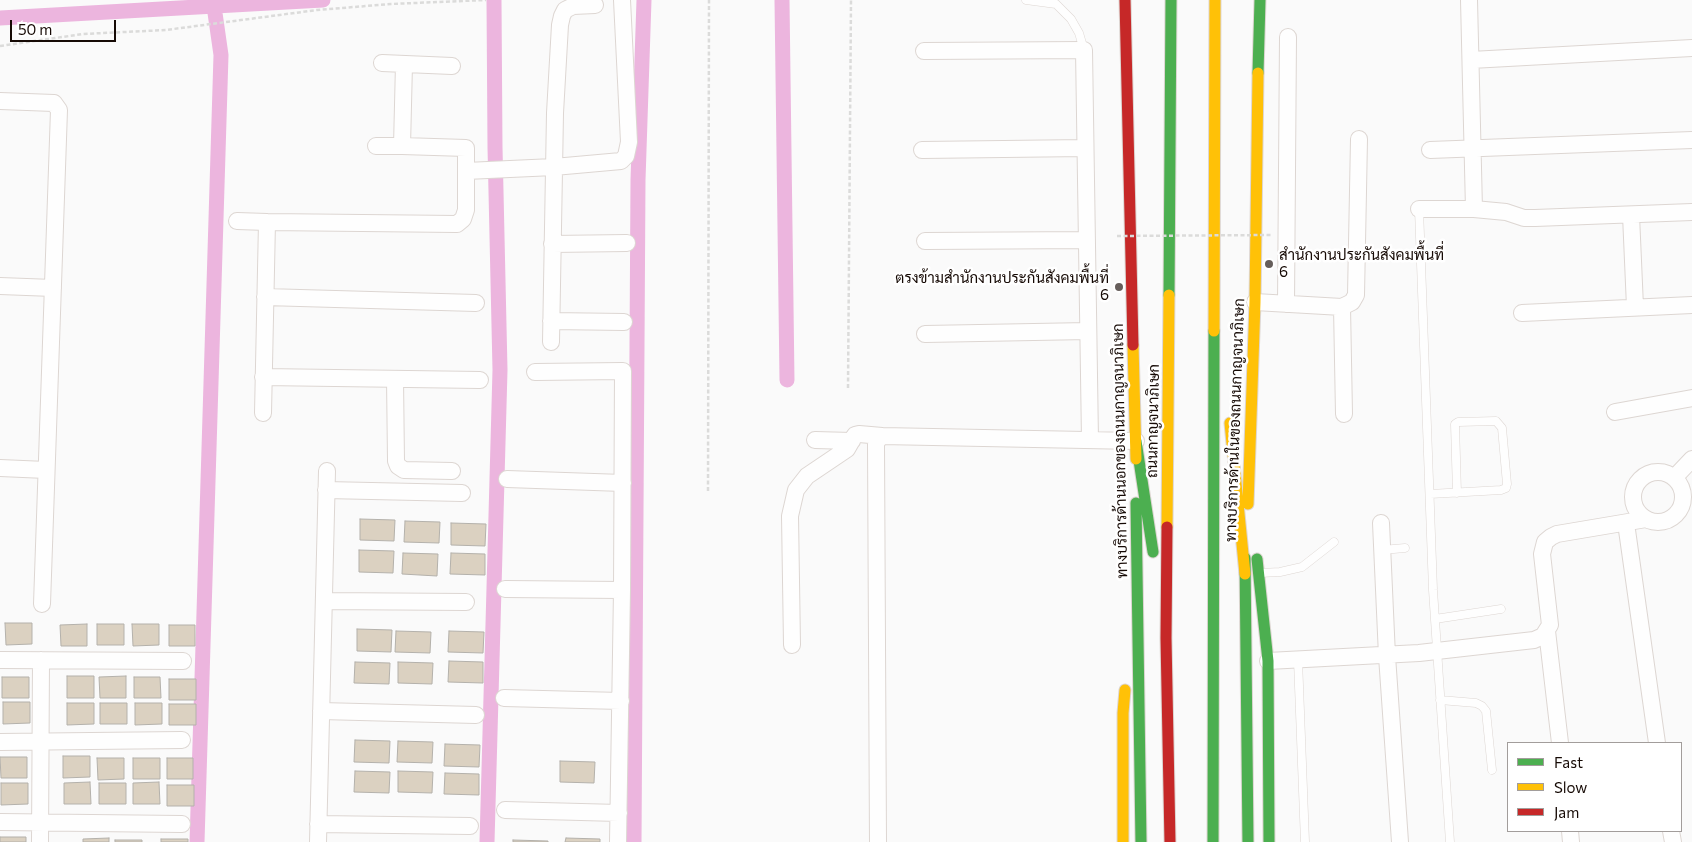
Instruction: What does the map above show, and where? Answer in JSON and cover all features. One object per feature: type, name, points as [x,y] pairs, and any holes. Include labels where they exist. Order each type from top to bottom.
[{"type":"main road","name":"ทางบริการด้านนอกของถนนกาญจนาภิเษก","points":[[1125,0],[1136,442],[1141,842]]},
{"type":"main road","name":"ถนนกาญจนาภิเษก","points":[[1170,842],[1166,638],[1171,0]]},
{"type":"main road","points":[[1214,842],[1215,0]]},
{"type":"main road","name":"ทางบริการด้านในของถนนกาญจนาภิเษก","points":[[1248,842],[1245,574],[1255,302],[1256,134],[1260,0]]},
{"type":"main road","points":[[1215,269],[1226,377]]},
{"type":"main road","points":[[1228,407],[1245,574]]},
{"type":"main road","points":[[1136,442],[1166,638]]},
{"type":"main road","points":[[1248,494],[1251,511]]},
{"type":"main road","points":[[1256,546],[1268,661],[1269,842]]},
{"type":"main road","points":[[1122,842],[1123,713],[1136,560]]},
{"type":"street","points":[[1469,0],[1474,209]]},
{"type":"street","points":[[551,342],[555,113],[562,16],[565,10],[574,6],[595,5]]},
{"type":"street","points":[[472,171],[554,167],[621,160],[626,156],[629,142],[623,6]]},
{"type":"street","points":[[1286,304],[1288,37]]},
{"type":"street","points":[[1471,60],[1692,48]]},
{"type":"street","points":[[924,51],[1084,50],[1090,440]]},
{"type":"street","points":[[382,63],[452,66]]},
{"type":"street","points":[[402,146],[404,64]]},
{"type":"street","points":[[0,102],[54,103],[59,110],[42,604]]},
{"type":"street","points":[[1255,302],[1342,306],[1352,302],[1356,295],[1359,139]]},
{"type":"street","points":[[1430,150],[1692,140]]},
{"type":"street","points":[[237,221],[457,224],[463,219],[472,171],[466,148],[376,146]]},
{"type":"street","points":[[922,150],[1085,148]]},
{"type":"street","points":[[1419,209],[1474,209],[1506,212],[1524,218],[1692,212]]},
{"type":"street","points":[[1631,215],[1635,307]]},
{"type":"street","points":[[263,412],[267,222]]},
{"type":"street","points":[[925,241],[1087,240]]},
{"type":"street","points":[[552,244],[627,243]]},
{"type":"street","points":[[0,286],[53,288]]},
{"type":"street","points":[[265,297],[476,303]]},
{"type":"street","points":[[1522,313],[1692,305]]},
{"type":"street","points":[[1342,306],[1344,414]]},
{"type":"street","points":[[551,322],[624,322]]},
{"type":"street","points":[[924,334],[1088,331]]},
{"type":"street","points":[[535,372],[623,371],[618,842]]},
{"type":"street","points":[[263,377],[480,380]]},
{"type":"street","points":[[395,379],[396,461],[398,466],[404,470],[452,471]]},
{"type":"street","points":[[1615,412],[1692,398]]},
{"type":"street","points":[[792,645],[790,516],[796,490],[807,476],[842,454],[855,436],[859,434],[1136,442]]},
{"type":"street","points":[[878,842],[876,444],[882,436]]},
{"type":"street","points":[[814,440],[852,441]]},
{"type":"street","points":[[1674,478],[1692,459]]},
{"type":"street","points":[[0,468],[46,470]]},
{"type":"street","points":[[318,842],[327,471]]},
{"type":"street","points":[[1268,661],[1437,652],[1534,640],[1543,636],[1550,625],[1542,554],[1545,542],[1557,534],[1646,519],[1655,521],[1665,520],[1673,516],[1686,508],[1682,490],[1670,475],[1660,472],[1650,473],[1641,478],[1635,486],[1634,505],[1646,519]]},
{"type":"street","points":[[507,480],[623,483]]},
{"type":"street","points":[[326,490],[462,493]]},
{"type":"street","points":[[1381,523],[1386,656],[1400,842]]},
{"type":"street","points":[[1626,523],[1656,742]]},
{"type":"street","points":[[505,589],[622,590]]},
{"type":"street","points":[[324,601],[466,602]]},
{"type":"street","points":[[1547,631],[1560,742]]},
{"type":"street","points":[[0,660],[183,661]]},
{"type":"street","points":[[40,842],[41,660]]},
{"type":"street","points":[[504,698],[620,701]]},
{"type":"street","points":[[321,711],[476,715]]},
{"type":"street","points":[[0,742],[182,740]]},
{"type":"street","points":[[505,810],[619,813]]},
{"type":"street","points":[[0,822],[182,824]]},
{"type":"street","points":[[318,824],[470,826]]},
{"type":"lane","points":[[1026,0],[1056,4],[1072,19],[1084,50]]},
{"type":"lane","points":[[1419,209],[1435,619],[1450,842]]},
{"type":"lane","points":[[1430,494],[1457,493],[1501,490],[1506,488],[1502,428],[1496,421],[1458,422],[1455,424],[1457,493]]},
{"type":"lane","points":[[1259,573],[1280,572],[1302,567],[1334,542]]},
{"type":"lane","points":[[1382,550],[1405,548]]},
{"type":"lane","points":[[1435,619],[1501,609]]},
{"type":"lane","points":[[1298,660],[1305,842]]},
{"type":"lane","points":[[1440,700],[1476,703],[1486,710],[1492,770]]},
{"type":"path","points":[[0,46],[83,34],[166,30],[317,10],[391,4],[486,0]]},
{"type":"path","points":[[708,491],[709,0]]},
{"type":"path","points":[[848,388],[851,0]]},
{"type":"path","points":[[1117,236],[1270,236]]},
{"type":"building","points":[[360,519],[395,520],[394,541],[360,540]]},
{"type":"building","points":[[405,521],[440,522],[439,543],[404,542]]},
{"type":"building","points":[[451,523],[486,524],[485,546],[451,545]]},
{"type":"building","points":[[359,550],[394,551],[393,573],[359,572]]},
{"type":"building","points":[[403,553],[438,554],[437,576],[402,574]]},
{"type":"building","points":[[451,553],[485,554],[485,575],[450,574]]},
{"type":"building","points":[[5,623],[32,623],[32,644],[6,645]]},
{"type":"building","points":[[87,624],[87,646],[61,646],[60,625]]},
{"type":"building","points":[[97,624],[124,624],[124,645],[97,645]]},
{"type":"building","points":[[132,624],[159,624],[159,645],[133,646]]},
{"type":"building","points":[[169,625],[195,625],[195,646],[169,646]]},
{"type":"building","points":[[357,629],[392,630],[391,652],[357,651]]},
{"type":"building","points":[[396,631],[431,632],[430,653],[395,652]]},
{"type":"building","points":[[449,631],[484,632],[483,653],[448,652]]},
{"type":"building","points":[[449,661],[483,662],[483,683],[448,682]]},
{"type":"building","points":[[355,662],[390,663],[389,684],[354,683]]},
{"type":"building","points":[[398,662],[433,663],[432,684],[398,683]]},
{"type":"building","points":[[67,676],[94,676],[94,698],[67,698]]},
{"type":"building","points":[[126,676],[126,698],[100,698],[99,677]]},
{"type":"building","points":[[2,677],[29,677],[29,698],[2,698]]},
{"type":"building","points":[[134,677],[160,677],[161,698],[134,698]]},
{"type":"building","points":[[169,679],[196,679],[196,700],[169,700]]},
{"type":"building","points":[[3,702],[30,702],[30,723],[3,724]]},
{"type":"building","points":[[67,703],[94,703],[94,724],[67,725]]},
{"type":"building","points":[[100,703],[127,703],[127,724],[100,724]]},
{"type":"building","points":[[135,703],[162,703],[162,724],[135,725]]},
{"type":"building","points":[[169,704],[196,704],[196,725],[169,725]]},
{"type":"building","points":[[355,740],[390,741],[389,763],[354,762]]},
{"type":"building","points":[[398,741],[433,742],[432,763],[397,762]]},
{"type":"building","points":[[445,744],[480,745],[479,767],[444,766]]},
{"type":"building","points":[[63,756],[90,756],[90,777],[63,778]]},
{"type":"building","points":[[0,757],[27,757],[27,778],[1,778]]},
{"type":"building","points":[[97,758],[124,758],[124,779],[98,780]]},
{"type":"building","points":[[133,758],[160,758],[160,779],[133,779]]},
{"type":"building","points":[[167,758],[193,758],[193,779],[167,779]]},
{"type":"building","points":[[560,761],[595,762],[594,783],[560,782]]},
{"type":"building","points":[[355,771],[390,772],[389,793],[354,792]]},
{"type":"building","points":[[398,771],[433,772],[432,793],[398,792]]},
{"type":"building","points":[[445,773],[479,774],[479,795],[444,794]]},
{"type":"building","points":[[90,782],[91,804],[64,804],[64,783]]},
{"type":"building","points":[[159,782],[160,804],[133,804],[133,783]]},
{"type":"building","points":[[1,783],[28,783],[28,804],[1,805]]},
{"type":"building","points":[[99,783],[126,783],[126,804],[99,804]]},
{"type":"building","points":[[167,785],[194,785],[194,806],[167,806]]},
{"type":"building","points":[[0,837],[26,837],[26,842],[0,842]]},
{"type":"building","points":[[109,838],[109,842],[83,842],[83,839]]},
{"type":"building","points":[[566,838],[600,839],[600,842],[565,842]]},
{"type":"building","points":[[161,839],[188,839],[188,842],[161,842]]},
{"type":"building","points":[[115,840],[142,840],[142,842],[115,842]]},
{"type":"building","points":[[513,840],[548,841],[548,842],[513,842]]},
{"type":"waterway","points":[[0,18],[323,0]]},
{"type":"waterway","points":[[487,842],[500,370],[494,0]]},
{"type":"waterway","points":[[634,842],[638,180],[644,0]]},
{"type":"waterway","points":[[782,0],[787,380]]},
{"type":"waterway","points":[[197,842],[221,55],[214,6]]},
{"type":"traffic: fast","points":[[1169,295],[1171,0]]},
{"type":"traffic: fast","points":[[1258,73],[1260,0]]},
{"type":"traffic: fast","points":[[1213,842],[1214,331]]},
{"type":"traffic: fast","points":[[1136,441],[1153,552]]},
{"type":"traffic: fast","points":[[1136,503],[1141,842]]},
{"type":"traffic: fast","points":[[1245,558],[1248,842]]},
{"type":"traffic: fast","points":[[1257,559],[1268,661],[1269,842]]},
{"type":"traffic: slow","points":[[1214,331],[1215,0]]},
{"type":"traffic: slow","points":[[1248,504],[1255,302],[1258,73]]},
{"type":"traffic: slow","points":[[1167,527],[1169,295]]},
{"type":"traffic: slow","points":[[1133,345],[1136,459]]},
{"type":"traffic: slow","points":[[1230,423],[1245,574]]},
{"type":"traffic: slow","points":[[1123,842],[1123,713],[1125,690]]},
{"type":"traffic: jam","points":[[1125,0],[1133,345]]},
{"type":"traffic: jam","points":[[1167,527],[1166,638],[1170,842]]},
{"type":"place","name":"สำนักงานประกันสังคมพื้นที่ 6","points":[[1269,264]]},
{"type":"place","name":"ตรงข้ามสำนักงานประกันสังคมพื้นที่ 6","points":[[1119,287]]}]
